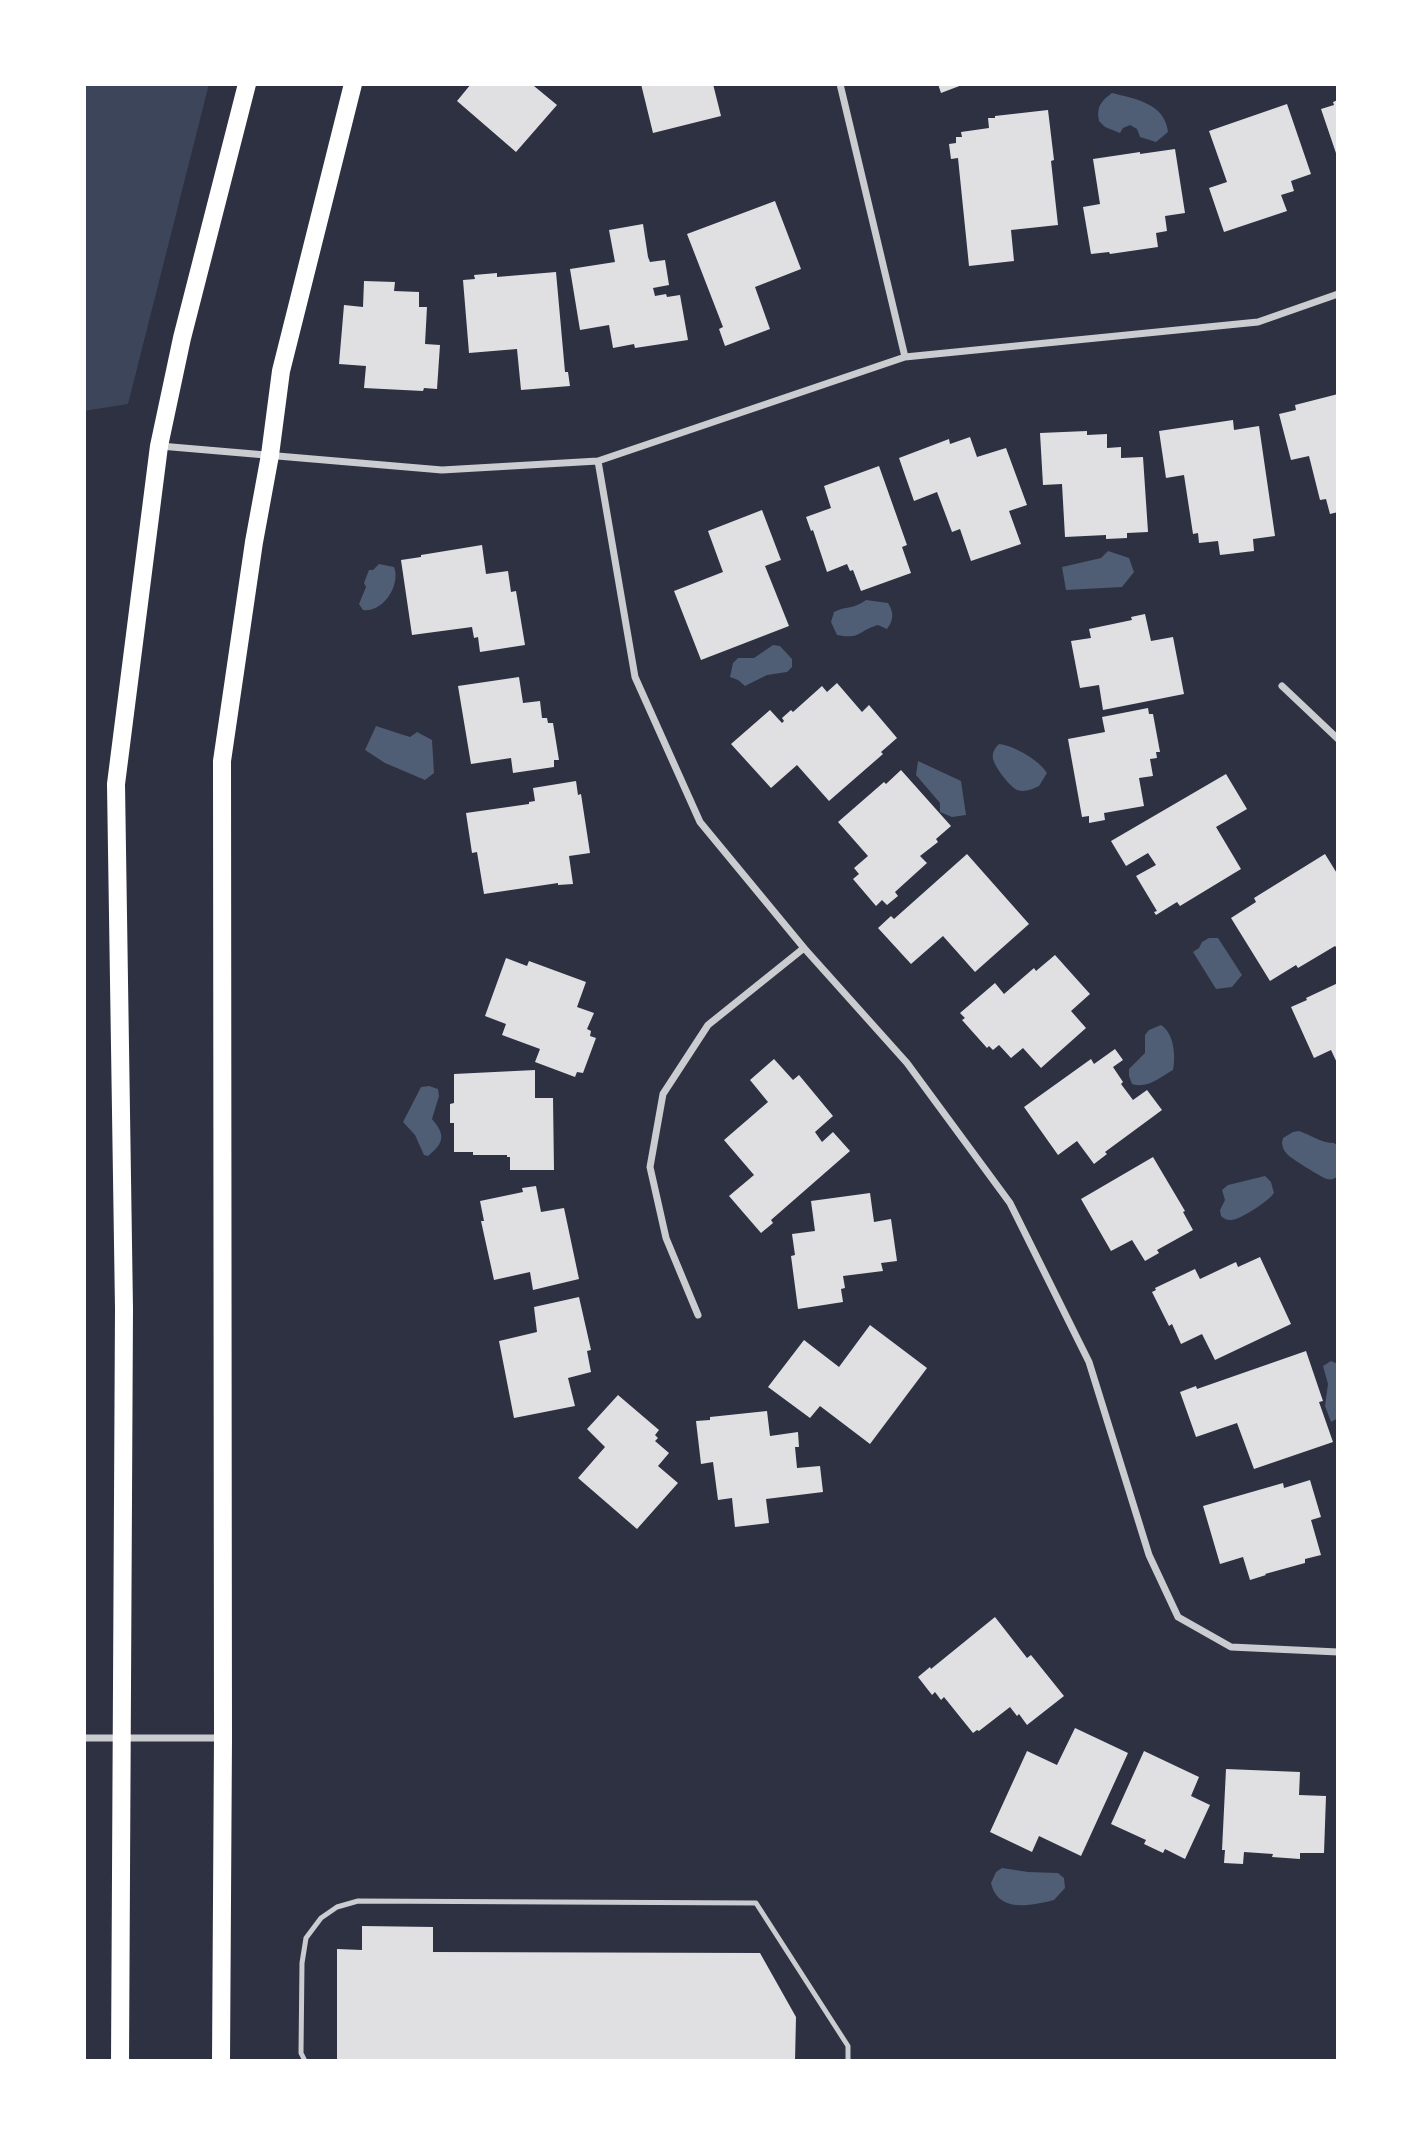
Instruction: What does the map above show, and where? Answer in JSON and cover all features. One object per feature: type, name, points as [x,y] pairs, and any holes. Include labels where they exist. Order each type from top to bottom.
[{"type":"main road","points":[[120,2061],[124,1309],[116,783],[159,446],[182,338],[247,84]]},
{"type":"main road","points":[[221,2061],[222,761],[281,372],[354,84]]},
{"type":"street","points":[[840,84],[905,358]]},
{"type":"street","points":[[159,446],[442,470],[598,461],[905,358],[1258,321],[1338,294]]},
{"type":"street","points":[[598,461],[635,677],[700,822],[804,948],[907,1063],[1010,1203],[1089,1362],[1149,1555],[1178,1617],[1231,1647],[1338,1652]]},
{"type":"street","points":[[1282,686],[1338,739]]},
{"type":"street","points":[[698,1315],[666,1238],[650,1167],[663,1094],[708,1026],[804,948]]},
{"type":"street","points":[[84,1738],[223,1738]]},
{"type":"lane","points":[[305,2061],[301,2053],[301,1976],[306,1938],[321,1918],[337,1907],[358,1901],[756,1903],[848,2046],[848,2061]]},
{"type":"shaded area","points":[[84,84],[209,84],[128,404],[84,411]]},
{"type":"shaded area","points":[[1112,93],[1139,100],[1155,108],[1166,122],[1168,132],[1156,142],[1140,137],[1137,129],[1130,125],[1120,133],[1105,127],[1099,121],[1099,108]]},
{"type":"shaded area","points":[[1108,551],[1129,558],[1134,572],[1122,587],[1066,590],[1062,567],[1101,558]]},
{"type":"shaded area","points":[[379,564],[394,567],[393,589],[377,607],[363,610],[359,604],[366,587],[364,583],[369,570]]},
{"type":"shaded area","points":[[866,600],[888,603],[892,616],[887,629],[878,625],[856,635],[837,635],[831,622],[834,612]]},
{"type":"shaded area","points":[[773,645],[780,646],[792,659],[792,667],[787,672],[767,675],[745,686],[730,677],[733,663],[738,658],[754,658]]},
{"type":"shaded area","points":[[376,726],[410,737],[417,732],[432,740],[434,773],[425,780],[385,763],[365,750]]},
{"type":"shaded area","points":[[999,744],[1026,754],[1043,768],[1047,773],[1039,786],[1023,791],[1010,785],[993,759],[994,750]]},
{"type":"shaded area","points":[[918,761],[961,781],[966,815],[952,817],[940,812],[940,803],[916,775]]},
{"type":"shaded area","points":[[1209,938],[1218,938],[1242,975],[1232,987],[1216,989],[1193,952]]},
{"type":"shaded area","points":[[1161,1025],[1169,1033],[1173,1045],[1173,1070],[1148,1084],[1132,1084],[1129,1069],[1145,1053],[1145,1035],[1149,1030]]},
{"type":"shaded area","points":[[421,1087],[438,1089],[439,1096],[432,1119],[440,1130],[441,1139],[428,1156],[424,1155],[415,1135],[403,1122]]},
{"type":"shaded area","points":[[1299,1131],[1338,1146],[1338,1176],[1325,1178],[1287,1154],[1282,1143],[1283,1138]]},
{"type":"shaded area","points":[[1265,1176],[1271,1182],[1274,1193],[1271,1196],[1241,1217],[1228,1220],[1221,1216],[1220,1210],[1225,1200],[1222,1190],[1228,1185]]},
{"type":"shaded area","points":[[1331,1361],[1338,1364],[1338,1418],[1331,1422],[1325,1406],[1328,1384],[1323,1366]]},
{"type":"shaded area","points":[[1002,1868],[1058,1873],[1064,1878],[1065,1888],[1054,1900],[1025,1905],[1008,1903],[1000,1899],[991,1883],[996,1872]]},
{"type":"building","points":[[471,84],[536,84],[534,86],[557,105],[516,152],[457,101]]},
{"type":"building","points":[[641,84],[713,84],[721,116],[653,133]]},
{"type":"building","points":[[938,84],[962,84],[962,85],[941,93]]},
{"type":"building","points":[[1338,100],[1338,159],[1321,109],[1334,105],[1333,102]]},
{"type":"building","points":[[1287,104],[1311,174],[1291,181],[1294,191],[1281,195],[1287,211],[1224,232],[1209,188],[1227,182],[1209,131]]},
{"type":"building","points":[[1048,110],[1058,225],[1011,230],[1014,261],[969,266],[958,158],[951,159],[949,144],[956,143],[956,137],[962,137],[961,132],[989,128],[988,118]]},
{"type":"building","points":[[1175,149],[1185,213],[1165,216],[1167,231],[1156,233],[1158,247],[1091,254],[1083,207],[1100,204],[1093,159]]},
{"type":"building","points":[[775,201],[801,269],[755,287],[770,329],[725,346],[719,329],[723,327],[687,234]]},
{"type":"building","points":[[643,224],[650,262],[665,260],[669,285],[653,288],[655,296],[680,295],[688,340],[635,348],[634,344],[613,348],[609,325],[580,330],[570,269],[615,262],[609,230]]},
{"type":"building","points":[[556,272],[565,372],[568,372],[570,386],[521,390],[517,349],[469,353],[463,280],[475,279],[474,275],[497,273],[497,277]]},
{"type":"building","points":[[364,281],[395,282],[394,291],[419,292],[419,307],[427,307],[425,344],[440,345],[437,389],[424,388],[423,391],[364,388],[366,366],[339,364],[344,305],[363,307]]},
{"type":"building","points":[[1338,394],[1338,512],[1330,514],[1326,499],[1320,500],[1309,456],[1291,460],[1279,414],[1296,410],[1295,405]]},
{"type":"building","points":[[1233,420],[1234,430],[1259,426],[1275,536],[1253,539],[1254,551],[1220,555],[1218,541],[1199,543],[1198,533],[1193,534],[1184,475],[1166,478],[1159,431]]},
{"type":"building","points":[[1087,431],[1087,435],[1107,434],[1107,448],[1121,447],[1121,458],[1143,457],[1148,532],[1127,533],[1127,538],[1106,539],[1106,535],[1065,537],[1062,484],[1043,485],[1040,433]]},
{"type":"building","points":[[970,437],[977,457],[1006,448],[1027,505],[1009,511],[1021,544],[971,561],[960,529],[952,532],[937,492],[914,501],[899,458],[949,439],[950,444]]},
{"type":"building","points":[[879,466],[907,545],[902,547],[911,573],[861,591],[853,570],[850,571],[847,564],[827,572],[806,517],[831,508],[824,486]]},
{"type":"building","points":[[762,510],[781,560],[765,566],[789,626],[701,660],[674,591],[723,572],[708,531]]},
{"type":"building","points":[[482,545],[486,574],[508,571],[511,592],[516,591],[525,645],[480,652],[478,637],[474,638],[472,627],[412,635],[401,560]]},
{"type":"building","points":[[1145,614],[1151,641],[1173,637],[1184,694],[1103,710],[1099,685],[1080,688],[1071,641],[1091,638],[1089,629],[1132,620],[1131,617]]},
{"type":"building","points":[[519,677],[523,703],[540,701],[542,718],[553,723],[559,760],[554,760],[554,767],[513,773],[511,758],[471,764],[458,686]]},
{"type":"building","points":[[837,683],[862,712],[869,705],[897,738],[881,752],[883,754],[829,801],[797,765],[771,788],[731,744],[770,710],[782,723],[782,718],[791,710],[793,712],[822,686],[827,692]]},
{"type":"building","points":[[1148,708],[1149,714],[1153,714],[1160,752],[1156,752],[1157,758],[1150,759],[1153,776],[1139,778],[1144,806],[1104,813],[1105,820],[1089,823],[1089,816],[1082,817],[1068,739],[1105,732],[1102,717]]},
{"type":"building","points":[[901,770],[951,826],[936,839],[938,842],[920,856],[927,863],[895,892],[898,896],[887,905],[882,900],[876,906],[853,879],[859,874],[854,868],[868,856],[838,822]]},
{"type":"building","points":[[1226,774],[1247,809],[1216,827],[1241,869],[1180,906],[1177,902],[1156,915],[1154,912],[1157,911],[1136,876],[1156,865],[1148,853],[1126,866],[1111,841]]},
{"type":"building","points":[[576,781],[578,795],[581,794],[590,853],[569,856],[573,884],[558,883],[484,894],[477,852],[472,853],[466,813],[529,804],[535,801],[533,788]]},
{"type":"building","points":[[967,854],[1029,924],[975,972],[943,936],[911,964],[878,928],[891,916],[894,919]]},
{"type":"building","points":[[1325,854],[1338,875],[1338,949],[1335,946],[1270,981],[1231,918],[1256,902],[1254,898]]},
{"type":"building","points":[[1055,955],[1090,994],[1071,1011],[1086,1028],[1041,1068],[1023,1048],[1011,1058],[999,1045],[993,1050],[989,1046],[987,1048],[962,1020],[965,1018],[960,1013],[995,983],[1004,994],[1034,968],[1036,971]]},
{"type":"building","points":[[506,958],[527,966],[529,961],[586,982],[577,1007],[594,1013],[587,1029],[591,1031],[590,1036],[596,1038],[583,1073],[577,1072],[575,1077],[535,1062],[540,1049],[502,1035],[506,1024],[485,1016]]},
{"type":"building","points":[[1338,983],[1338,1065],[1331,1050],[1314,1058],[1291,1007]]},
{"type":"building","points":[[1115,1049],[1123,1060],[1113,1067],[1133,1100],[1147,1090],[1162,1110],[1105,1152],[1107,1154],[1094,1164],[1077,1141],[1058,1155],[1024,1107],[1091,1059],[1094,1064]]},
{"type":"building","points":[[774,1059],[793,1080],[799,1075],[833,1116],[815,1132],[822,1142],[833,1132],[850,1151],[771,1220],[773,1223],[761,1233],[729,1196],[754,1175],[724,1140],[768,1102],[750,1080]]},
{"type":"building","points":[[535,1070],[535,1098],[553,1098],[554,1170],[510,1170],[510,1157],[507,1155],[454,1152],[454,1123],[450,1123],[450,1104],[454,1103],[454,1074]]},
{"type":"building","points":[[1153,1157],[1185,1211],[1183,1212],[1193,1230],[1157,1250],[1159,1253],[1145,1261],[1132,1240],[1111,1251],[1081,1199]]},
{"type":"building","points":[[536,1186],[541,1212],[564,1208],[579,1279],[533,1290],[530,1272],[494,1280],[481,1221],[484,1221],[480,1201],[523,1192],[522,1188]]},
{"type":"building","points":[[870,1193],[874,1222],[891,1219],[897,1261],[881,1263],[883,1271],[843,1276],[843,1302],[798,1309],[791,1256],[795,1255],[792,1234],[815,1231],[811,1201]]},
{"type":"building","points":[[1260,1257],[1291,1324],[1215,1360],[1202,1334],[1181,1344],[1152,1292],[1155,1288],[1195,1269],[1200,1279],[1236,1262],[1238,1267]]},
{"type":"building","points":[[579,1297],[591,1350],[587,1351],[591,1372],[568,1378],[575,1406],[514,1418],[499,1341],[537,1332],[534,1307]]},
{"type":"building","points":[[870,1325],[927,1368],[870,1444],[820,1406],[810,1418],[768,1387],[804,1340],[839,1367]]},
{"type":"building","points":[[1306,1351],[1333,1442],[1254,1469],[1237,1423],[1196,1437],[1180,1392],[1196,1386],[1197,1389]]},
{"type":"building","points":[[618,1395],[659,1430],[655,1441],[669,1453],[658,1466],[678,1483],[637,1529],[578,1478],[605,1447],[587,1429]]},
{"type":"building","points":[[767,1411],[770,1436],[798,1432],[799,1447],[795,1447],[797,1468],[820,1466],[823,1492],[766,1499],[769,1523],[735,1527],[732,1498],[718,1500],[713,1462],[701,1464],[696,1421]]},
{"type":"building","points":[[1310,1480],[1321,1517],[1311,1520],[1321,1555],[1305,1559],[1305,1563],[1250,1580],[1243,1557],[1220,1564],[1203,1506],[1283,1483],[1284,1488]]},
{"type":"building","points":[[995,1617],[1027,1658],[1031,1655],[1064,1696],[1027,1725],[1010,1707],[973,1733],[944,1697],[941,1700],[935,1692],[932,1695],[918,1677]]},
{"type":"building","points":[[1075,1728],[1128,1753],[1081,1856],[1039,1836],[1032,1852],[990,1832],[1027,1751],[1057,1765]]},
{"type":"building","points":[[1144,1751],[1199,1777],[1191,1796],[1210,1805],[1185,1859],[1165,1849],[1163,1853],[1144,1844],[1146,1840],[1111,1824]]},
{"type":"building","points":[[1226,1769],[1300,1772],[1299,1795],[1326,1796],[1324,1853],[1300,1853],[1300,1859],[1244,1852],[1243,1864],[1224,1863],[1225,1850],[1222,1850]]},
{"type":"building","points":[[362,1926],[433,1927],[433,1952],[760,1953],[796,2017],[795,2061],[337,2061],[337,1949],[362,1950]]}]
